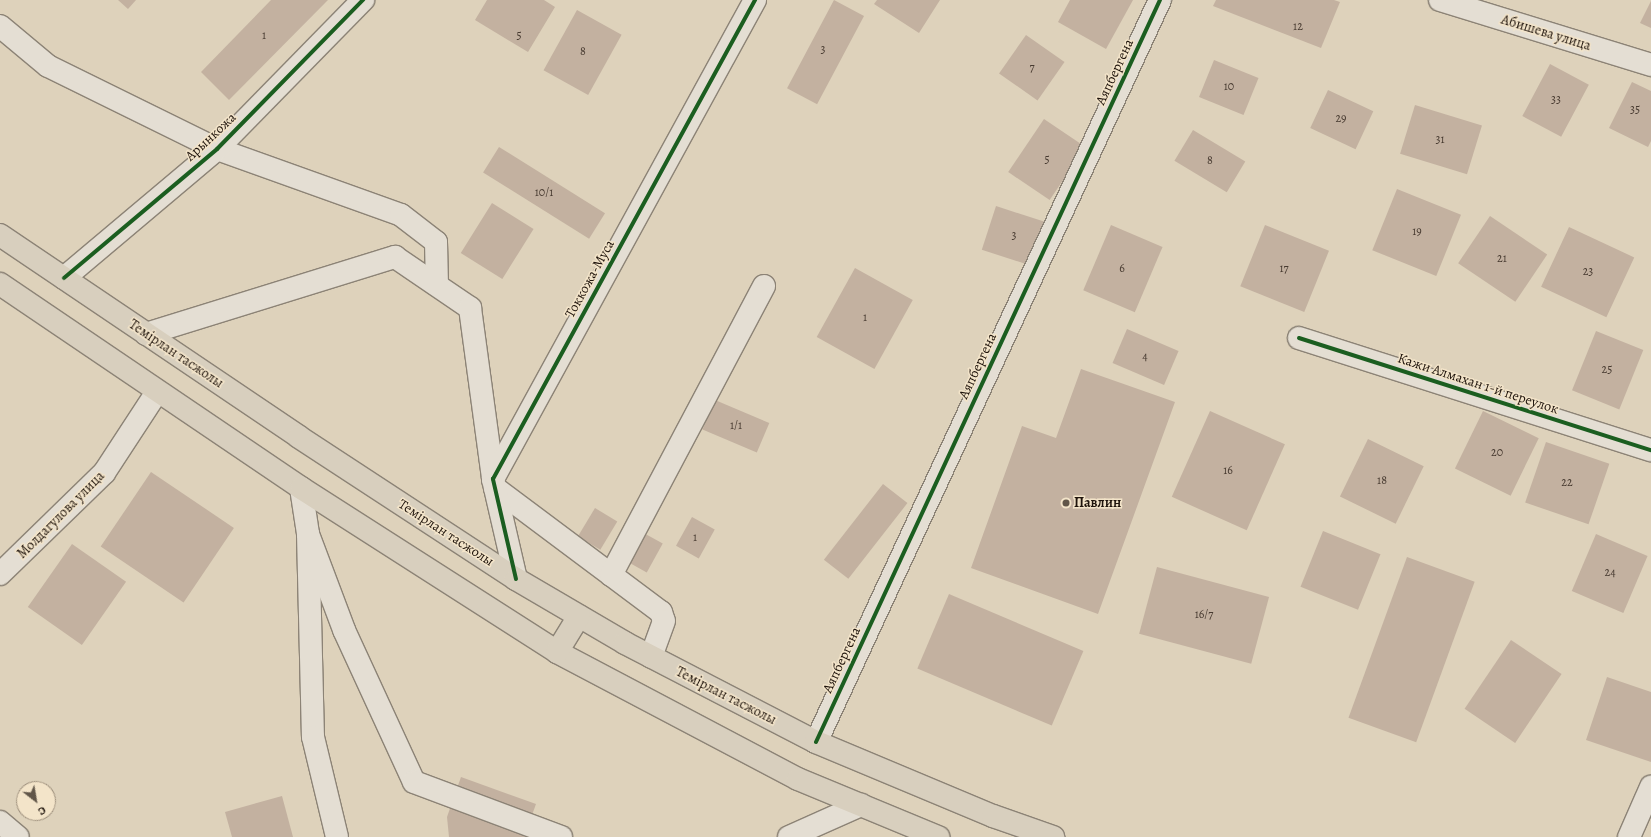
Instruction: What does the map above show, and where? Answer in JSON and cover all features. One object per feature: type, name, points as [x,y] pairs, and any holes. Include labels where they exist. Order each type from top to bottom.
[{"type":"main road","name":"Темірлан тасжолы","points":[[0,235],[146,334],[516,579],[579,616],[651,657],[816,742],[993,816],[1053,837]]},
{"type":"main road","points":[[0,284],[157,392],[301,488],[556,652],[798,779],[938,837]]},
{"type":"main road","points":[[556,652],[579,616]]},
{"type":"street","name":"Арынкожа","points":[[64,278],[217,149],[363,0]]},
{"type":"street","name":"Токкожа-Муса","points":[[494,483],[755,0]]},
{"type":"street","name":"Аяпбергена","points":[[816,742],[1160,0]]},
{"type":"street","name":"Абишева улица","points":[[1440,0],[1651,65]]},
{"type":"street","points":[[0,26],[48,66],[217,149],[401,215],[436,242],[437,285]]},
{"type":"street","points":[[146,334],[395,256],[470,308],[494,483],[516,579]]},
{"type":"street","points":[[610,575],[764,286]]},
{"type":"street","name":"Кажи Алмахан 1-й переулок","points":[[1299,338],[1651,450]]},
{"type":"street","name":"Молдагулова улица","points":[[0,574],[104,473],[157,392]]},
{"type":"street","points":[[494,483],[610,575],[661,612],[664,621],[651,657]]},
{"type":"street","points":[[301,488],[308,534],[313,737],[337,837]]},
{"type":"street","points":[[308,534],[344,630],[414,782],[561,837]]},
{"type":"street","points":[[1629,837],[1651,788]]},
{"type":"street","points":[[789,837],[862,805]]},
{"type":"street","points":[[0,822],[18,837]]},
{"type":"building","points":[[118,0],[136,0],[128,9]]},
{"type":"building","points":[[271,0],[328,0],[229,100],[201,72]]},
{"type":"building","points":[[487,0],[544,0],[555,7],[528,52],[475,20]]},
{"type":"building","points":[[834,0],[864,16],[817,104],[787,88]]},
{"type":"building","points":[[877,0],[940,0],[919,33],[874,4]]},
{"type":"building","points":[[1070,0],[1133,0],[1106,49],[1058,22]]},
{"type":"building","points":[[1216,0],[1334,0],[1340,2],[1321,48],[1213,6]]},
{"type":"building","points":[[1651,1],[1651,28],[1640,23]]},
{"type":"building","points":[[577,10],[622,35],[588,95],[544,70]]},
{"type":"building","points":[[1026,35],[1065,62],[1038,100],[999,74]]},
{"type":"building","points":[[1214,60],[1259,78],[1244,115],[1199,97]]},
{"type":"building","points":[[1550,64],[1589,85],[1561,137],[1522,116]]},
{"type":"building","points":[[1632,82],[1651,91],[1651,141],[1648,147],[1609,128]]},
{"type":"building","points":[[1328,90],[1373,111],[1356,149],[1310,128]]},
{"type":"building","points":[[1415,105],[1482,125],[1467,174],[1400,154]]},
{"type":"building","points":[[1044,119],[1085,147],[1050,200],[1008,172]]},
{"type":"building","points":[[1193,130],[1245,161],[1227,192],[1174,161]]},
{"type":"building","points":[[499,147],[605,213],[589,239],[483,172]]},
{"type":"building","points":[[1397,189],[1461,215],[1436,276],[1372,250]]},
{"type":"building","points":[[492,203],[534,229],[502,279],[461,253]]},
{"type":"building","points":[[996,206],[1045,222],[1031,266],[982,250]]},
{"type":"building","points":[[1490,216],[1547,255],[1515,302],[1458,263]]},
{"type":"building","points":[[1111,225],[1163,247],[1135,312],[1083,290]]},
{"type":"building","points":[[1265,225],[1329,251],[1304,312],[1240,286]]},
{"type":"building","points":[[1569,227],[1634,257],[1606,317],[1541,287]]},
{"type":"building","points":[[855,268],[913,300],[874,369],[817,337]]},
{"type":"building","points":[[1127,329],[1179,351],[1164,385],[1113,363]]},
{"type":"building","points":[[1596,331],[1643,350],[1619,409],[1572,390]]},
{"type":"building","name":"Павлин","points":[[1081,369],[1175,402],[1098,614],[971,568],[1022,426],[1056,438]]},
{"type":"building","points":[[715,400],[769,423],[757,453],[702,429]]},
{"type":"building","points":[[1210,411],[1285,444],[1247,530],[1172,497]]},
{"type":"building","points":[[1483,411],[1539,438],[1511,496],[1455,469]]},
{"type":"building","points":[[1368,439],[1424,466],[1396,524],[1340,497]]},
{"type":"building","points":[[1546,442],[1609,464],[1589,524],[1525,503]]},
{"type":"building","points":[[151,472],[234,528],[184,603],[101,547]]},
{"type":"building","points":[[883,484],[907,503],[848,579],[824,560]]},
{"type":"building","points":[[595,508],[617,521],[600,550],[578,536]]},
{"type":"building","points":[[692,517],[715,530],[699,558],[676,546]]},
{"type":"building","points":[[640,531],[663,544],[647,572],[624,560]]},
{"type":"building","points":[[1323,531],[1380,554],[1358,610],[1301,587]]},
{"type":"building","points":[[1596,534],[1648,556],[1623,613],[1572,591]]},
{"type":"building","points":[[72,544],[126,582],[82,645],[28,607]]},
{"type":"building","points":[[1407,557],[1475,582],[1416,742],[1349,718]]},
{"type":"building","points":[[1157,567],[1269,597],[1251,664],[1139,634]]},
{"type":"building","points":[[949,594],[1083,651],[1052,726],[917,669]]},
{"type":"building","points":[[1511,640],[1562,674],[1515,743],[1465,709]]},
{"type":"building","points":[[1607,677],[1651,692],[1651,762],[1586,740]]},
{"type":"building","points":[[461,777],[536,804],[524,837],[449,837],[447,817]]},
{"type":"building","points":[[282,796],[293,837],[232,837],[225,812]]},
{"type":"cycle path","points":[[64,278],[217,149],[363,0]]},
{"type":"cycle path","points":[[516,579],[493,479],[755,0]]},
{"type":"cycle path","points":[[816,742],[1160,0]]},
{"type":"cycle path","points":[[1299,338],[1651,450]]},
{"type":"place","name":"Павлин","points":[[1066,503]]}]
